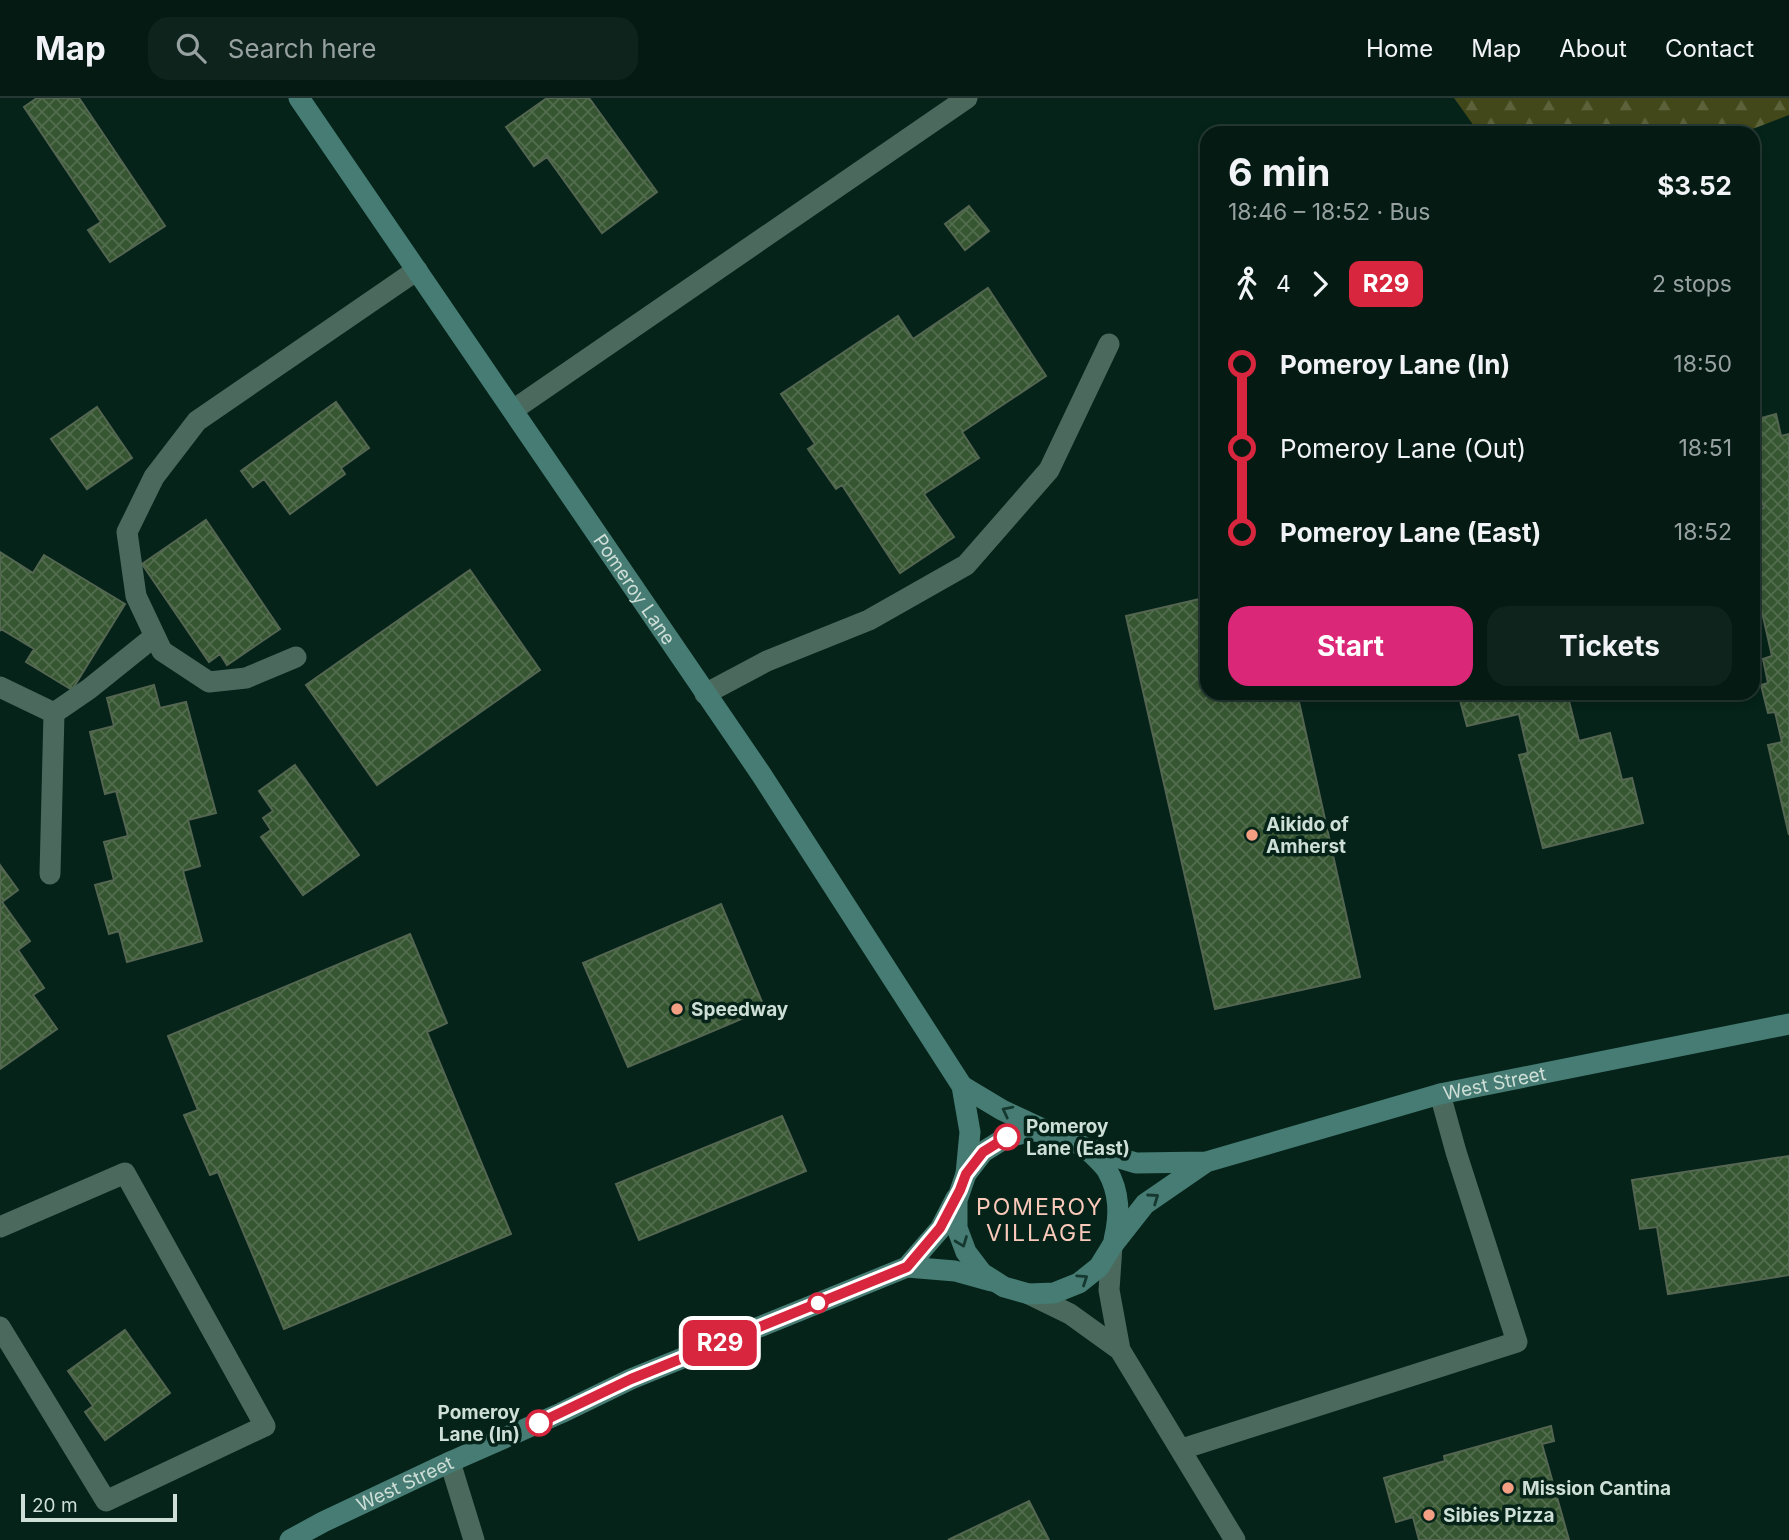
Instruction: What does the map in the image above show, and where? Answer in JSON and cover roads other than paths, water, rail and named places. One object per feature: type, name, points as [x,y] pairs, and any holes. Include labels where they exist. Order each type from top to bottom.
[{"type":"main road","name":"Pomeroy Lane","points":[[299,98],[768,785],[962,1086],[970,1132],[963,1182]]},
{"type":"main road","name":"West Street","points":[[907,1267],[940,1228],[963,1182],[983,1152],[1007,1137],[1034,1131],[1052,1133],[1086,1148],[1136,1163],[1206,1162],[1440,1094],[1789,1024]]},
{"type":"main road","name":"Pomeroy Lane","points":[[962,1086],[1002,1110],[1052,1133]]},
{"type":"main road","name":"West Street","points":[[1086,1148],[1106,1168],[1116,1195],[1119,1220],[1112,1245]]},
{"type":"main road","name":"West Street","points":[[963,1182],[957,1200],[957,1228],[966,1252],[982,1273],[1004,1287],[1029,1294],[1054,1293],[1079,1283],[1099,1268],[1112,1245],[1145,1203],[1206,1162]]},
{"type":"main road","name":"West Street","points":[[290,1540],[450,1462],[631,1379],[907,1267],[955,1271],[997,1282]]},
{"type":"street","points":[[513,410],[967,98]]},
{"type":"street","points":[[296,657],[246,678],[209,682],[162,651],[136,596],[127,531],[153,477],[197,421],[417,270]]},
{"type":"street","points":[[705,694],[767,661],[869,620],[966,565],[1049,470],[1110,344]]},
{"type":"street","points":[[54,713],[89,689],[155,636]]},
{"type":"street","points":[[0,687],[54,713]]},
{"type":"street","points":[[50,874],[54,713]]},
{"type":"street","points":[[1182,1449],[1517,1342],[1440,1094]]},
{"type":"street","points":[[0,1227],[125,1172],[265,1426],[107,1501],[0,1327]]},
{"type":"street","points":[[1112,1245],[1110,1290],[1120,1350]]},
{"type":"street","points":[[1029,1294],[1070,1314],[1120,1350],[1235,1540]]},
{"type":"street","points":[[450,1462],[474,1540]]},
{"type":"place","name":"Aikido of Amherst","points":[[1252,835]]},
{"type":"place","name":"Speedway","points":[[677,1009]]},
{"type":"place","name":"Pomeroy Lane (East)","points":[[1007,1137]]},
{"type":"place","name":"Pomeroy Lane (In)","points":[[539,1423]]},
{"type":"place","name":"Mission Cantina","points":[[1508,1488]]},
{"type":"place","name":"Sibies Pizza","points":[[1429,1515]]},
{"type":"district","name":"POMEROY VILLAGE","points":[[1040,1220]]}]
